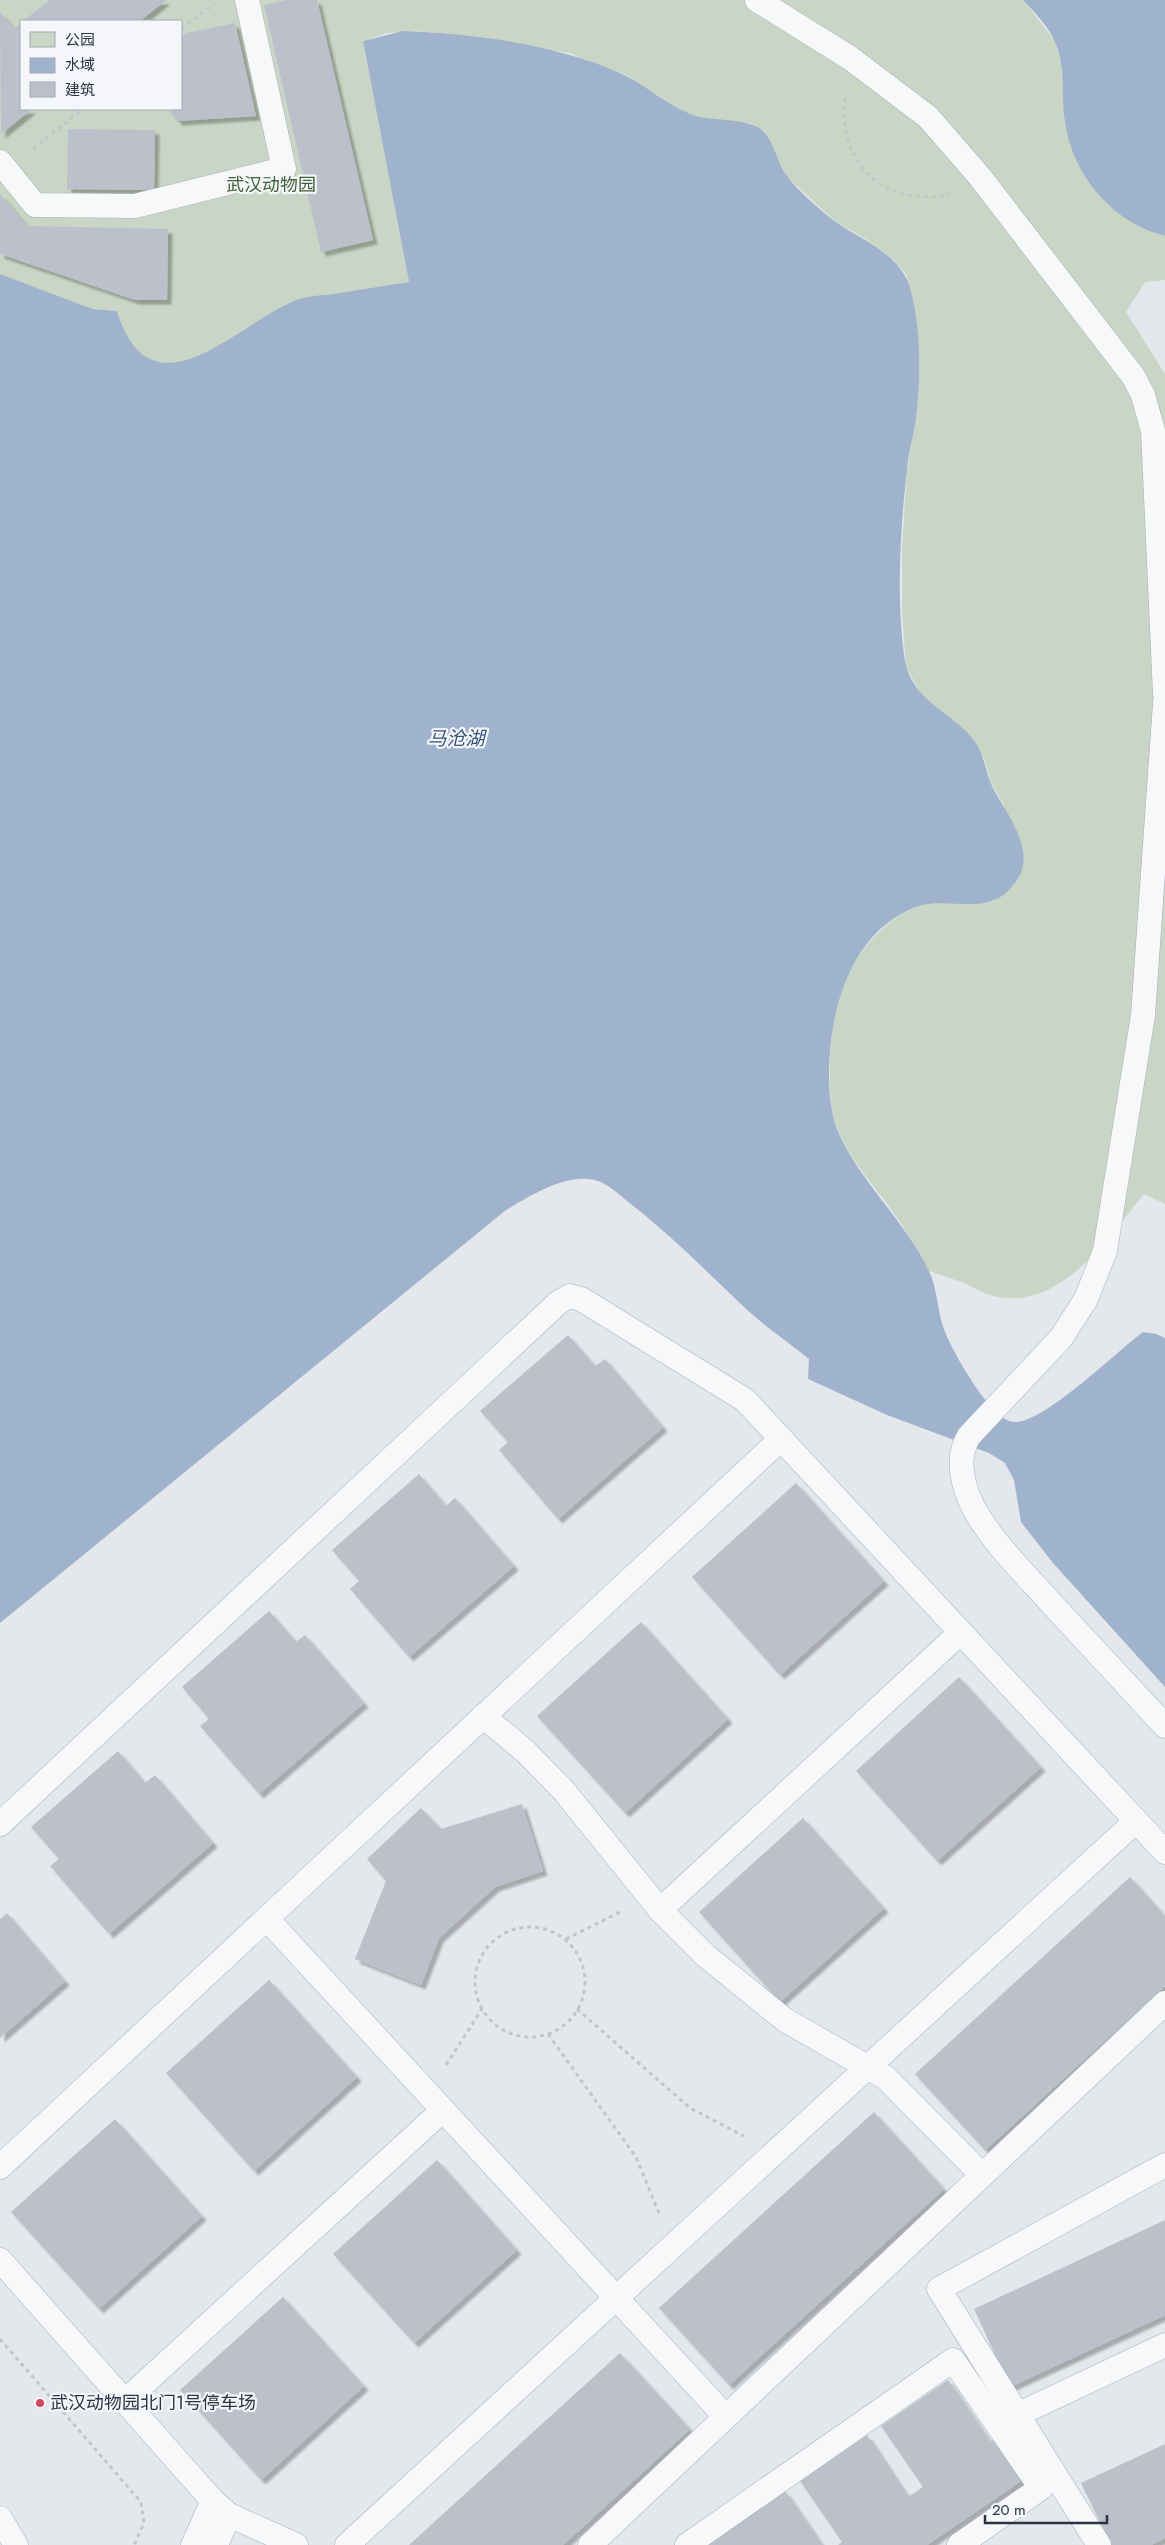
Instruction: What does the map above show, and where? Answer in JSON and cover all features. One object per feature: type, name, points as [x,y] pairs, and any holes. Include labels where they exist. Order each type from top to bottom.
[{"type":"lane","points":[[3,167],[35,205],[135,206],[284,169],[248,0]]},
{"type":"lane","points":[[757,0],[860,66],[928,117],[980,177],[1132,376],[1143,395],[1153,431],[1165,694]]},
{"type":"lane","points":[[1165,703],[1143,1015],[1105,1251],[1086,1299],[1061,1338],[969,1436],[961,1456],[962,1473],[973,1506],[1001,1549],[1165,1726]]},
{"type":"lane","points":[[0,1824],[560,1302],[570,1296],[581,1299],[745,1400],[1165,1852]]},
{"type":"lane","points":[[0,2167],[781,1439]]},
{"type":"lane","points":[[655,1903],[960,1632]]},
{"type":"lane","points":[[483,1716],[526,1752],[564,1791],[655,1903],[706,1956],[785,2020],[869,2066],[885,2077],[982,2175]]},
{"type":"lane","points":[[348,2545],[1136,1821]]},
{"type":"lane","points":[[267,1919],[725,2416]]},
{"type":"lane","points":[[590,2545],[1165,2003]]},
{"type":"lane","points":[[125,2401],[435,2102]]},
{"type":"lane","points":[[1099,2545],[938,2289],[1165,2165]]},
{"type":"lane","points":[[0,2260],[221,2508],[296,2545]]},
{"type":"lane","points":[[1017,2414],[1165,2344]]},
{"type":"lane","points":[[687,2545],[953,2360],[1041,2488],[959,2545]]},
{"type":"lane","points":[[193,2545],[221,2508]]},
{"type":"lane","points":[[216,2545],[221,2508]]},
{"type":"lane","points":[[0,2518],[16,2545]]},
{"type":"path","points":[[182,29],[212,4],[220,3]]},
{"type":"path","points":[[860,66],[846,92],[843,114],[846,136],[854,156],[866,173],[883,186],[903,195],[925,197],[946,195],[967,187],[980,177]]},
{"type":"path","points":[[3,167],[82,110]]},
{"type":"path","points":[[566,1940],[655,1903]]},
{"type":"path","points":[[530,1926],[550,1930],[566,1940],[578,1954],[585,1973],[585,1991],[577,2010],[565,2024],[548,2034],[530,2037],[511,2033],[494,2024],[482,2009],[476,1991],[476,1971],[483,1954],[495,1939],[512,1930],[530,1926]]},
{"type":"path","points":[[435,2102],[482,2009]]},
{"type":"path","points":[[577,2010],[690,2108],[776,2152]]},
{"type":"path","points":[[548,2034],[636,2157],[672,2247]]},
{"type":"path","points":[[0,2339],[141,2502],[144,2523],[134,2545]]},
{"type":"green space","name":"武汉动物园","points":[[0,0],[1023,0],[1055,41],[1061,64],[1065,122],[1072,149],[1154,233],[1165,236],[1165,280],[1145,282],[1126,312],[1165,374],[1165,1204],[1144,1194],[1097,1251],[1079,1269],[1059,1284],[1038,1294],[1015,1298],[990,1295],[969,1285],[929,1271],[902,1225],[857,1164],[837,1128],[831,1097],[830,1057],[834,1017],[842,986],[847,975],[862,952],[880,931],[912,909],[931,904],[994,901],[1004,805],[991,783],[984,758],[959,726],[934,708],[919,690],[906,667],[902,611],[902,548],[907,470],[916,419],[918,333],[906,274],[892,258],[835,221],[787,177],[764,132],[750,123],[709,120],[686,113],[626,75],[569,53],[451,34],[418,31],[387,33],[363,41],[409,282],[299,299],[276,310],[200,356],[175,363],[152,360],[133,344],[117,311],[93,309],[0,274]]},
{"type":"water","points":[[1023,0],[1165,0],[1165,236],[1146,230],[1128,220],[1098,194],[1086,178],[1069,142],[1064,112],[1061,62],[1055,42],[1045,25]]},
{"type":"water","name":"马沧湖","points":[[403,31],[457,34],[514,42],[570,55],[620,73],[675,107],[693,115],[741,122],[758,127],[767,136],[787,177],[800,191],[836,222],[891,258],[906,278],[911,291],[917,322],[919,386],[902,517],[900,590],[905,661],[915,686],[933,704],[964,729],[977,745],[993,788],[1019,835],[1024,855],[1021,872],[1015,883],[997,899],[975,904],[939,903],[916,907],[893,919],[874,935],[859,955],[847,977],[839,1001],[830,1051],[829,1082],[832,1109],[837,1129],[856,1165],[907,1234],[929,1271],[942,1324],[949,1342],[964,1369],[984,1398],[1005,1419],[1014,1422],[1027,1420],[1043,1412],[1143,1332],[1165,1338],[1165,1687],[1053,1563],[1021,1522],[1014,1480],[1005,1463],[989,1453],[887,1415],[808,1379],[809,1359],[752,1314],[647,1217],[609,1187],[601,1182],[589,1179],[577,1179],[552,1186],[539,1191],[506,1210],[0,1623],[0,274],[93,309],[117,311],[132,344],[152,360],[174,362],[199,355],[225,342],[276,310],[299,299],[409,282],[363,41]]},
{"type":"building","points":[[50,0],[166,0],[141,20],[24,20]]},
{"type":"building","points":[[286,0],[317,0],[373,240],[321,252],[264,5]]},
{"type":"building","points":[[0,12],[14,29],[20,24],[20,110],[31,110],[1,134]]},
{"type":"building","points":[[235,23],[256,116],[178,121],[169,110],[182,110],[182,37],[187,33]]},
{"type":"building","points":[[68,129],[155,130],[154,190],[67,189]]},
{"type":"building","points":[[0,194],[27,226],[168,229],[167,300],[135,300],[0,254]]},
{"type":"building","points":[[568,1335],[595,1366],[605,1359],[663,1427],[558,1519],[499,1450],[508,1442],[480,1411]]},
{"type":"building","points":[[419,1474],[446,1506],[455,1498],[514,1566],[409,1657],[350,1589],[359,1581],[332,1550]]},
{"type":"building","points":[[796,1483],[884,1581],[780,1675],[692,1577]]},
{"type":"building","points":[[269,1611],[296,1642],[305,1635],[364,1703],[259,1794],[200,1726],[209,1719],[182,1687]]},
{"type":"building","points":[[641,1622],[728,1719],[625,1813],[537,1716]]},
{"type":"building","points":[[959,1677],[1041,1767],[937,1861],[856,1771]]},
{"type":"building","points":[[118,1751],[145,1783],[155,1775],[213,1843],[109,1934],[50,1866],[59,1859],[31,1827]]},
{"type":"building","points":[[522,1804],[543,1871],[495,1887],[439,1938],[421,1985],[355,1959],[386,1881],[367,1859],[421,1808],[441,1829]]},
{"type":"building","points":[[803,1818],[884,1908],[780,2002],[699,1912]]},
{"type":"building","points":[[1130,1877],[1165,1916],[1165,1986],[985,2150],[915,2074]]},
{"type":"building","points":[[7,1913],[65,1981],[0,2038],[0,1919]]},
{"type":"building","points":[[269,1980],[357,2077],[254,2171],[166,2073]]},
{"type":"building","points":[[874,2112],[944,2189],[729,2385],[659,2308]]},
{"type":"building","points":[[115,2119],[202,2216],[99,2309],[11,2212]]},
{"type":"building","points":[[437,2160],[517,2250],[414,2343],[333,2254]]},
{"type":"building","points":[[1165,2220],[1165,2315],[1010,2387],[974,2309]]},
{"type":"building","points":[[283,2297],[364,2386],[261,2480],[180,2390]]},
{"type":"building","points":[[620,2353],[690,2429],[563,2545],[409,2545]]},
{"type":"building","points":[[948,2380],[990,2442],[999,2436],[1027,2477],[927,2545],[838,2545],[842,2542],[800,2481],[867,2435],[908,2497],[923,2487],[881,2426]]},
{"type":"building","points":[[1165,2444],[1165,2538],[1151,2545],[1111,2545],[1081,2483]]},
{"type":"building","points":[[785,2491],[822,2545],[705,2545]]},
{"type":"place","name":"武汉动物园北门1号停车场","points":[[40,2403]]}]
